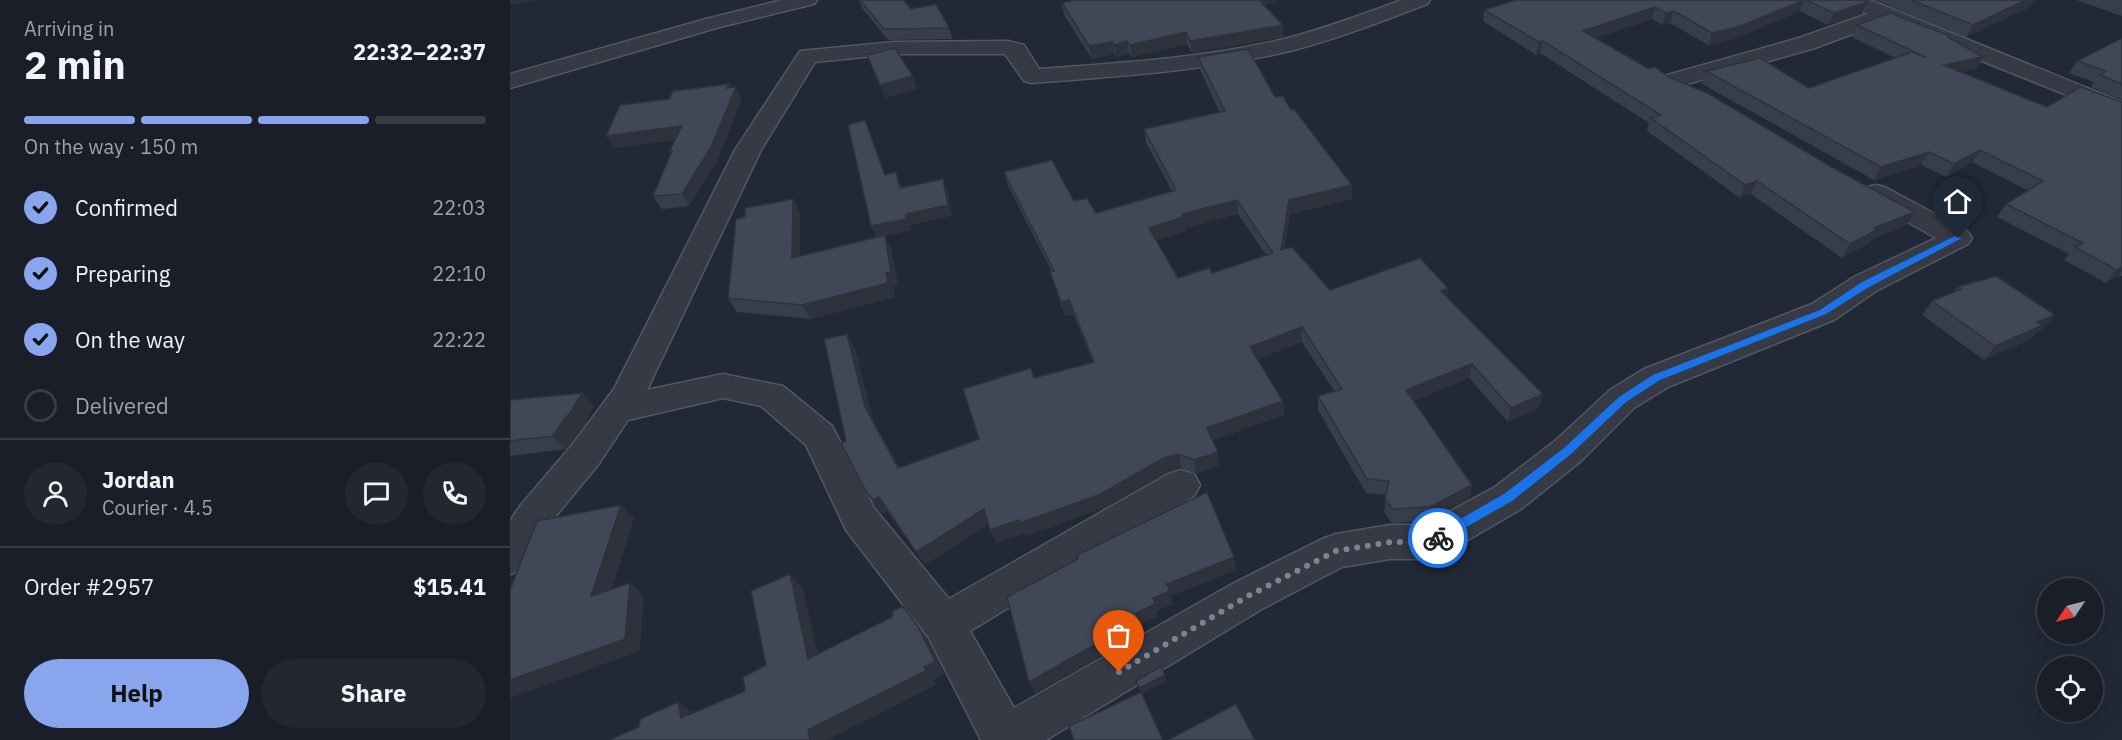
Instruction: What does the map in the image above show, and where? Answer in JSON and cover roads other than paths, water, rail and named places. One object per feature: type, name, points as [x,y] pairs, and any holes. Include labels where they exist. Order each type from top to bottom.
[{"type":"street","points":[[510,81],[713,23],[807,0]]},
{"type":"street","points":[[510,557],[533,517],[585,455],[627,396],[748,150],[807,57],[894,48],[1008,47],[1016,50],[1032,75],[1091,72],[1222,58],[1290,44],[1383,5],[1420,0]]},
{"type":"street","points":[[1854,0],[1884,15],[2122,110]]},
{"type":"street","points":[[1705,96],[1672,81],[1807,43],[1884,15]]},
{"type":"street","points":[[617,410],[723,386],[771,395],[820,436],[860,519],[944,624],[1006,739],[1248,596],[1336,551],[1390,542],[1430,542],[1508,498],[1568,451],[1622,399],[1656,378],[1823,312],[1866,285],[1958,238],[1856,183]]},
{"type":"street","points":[[944,624],[1180,485]]}]
